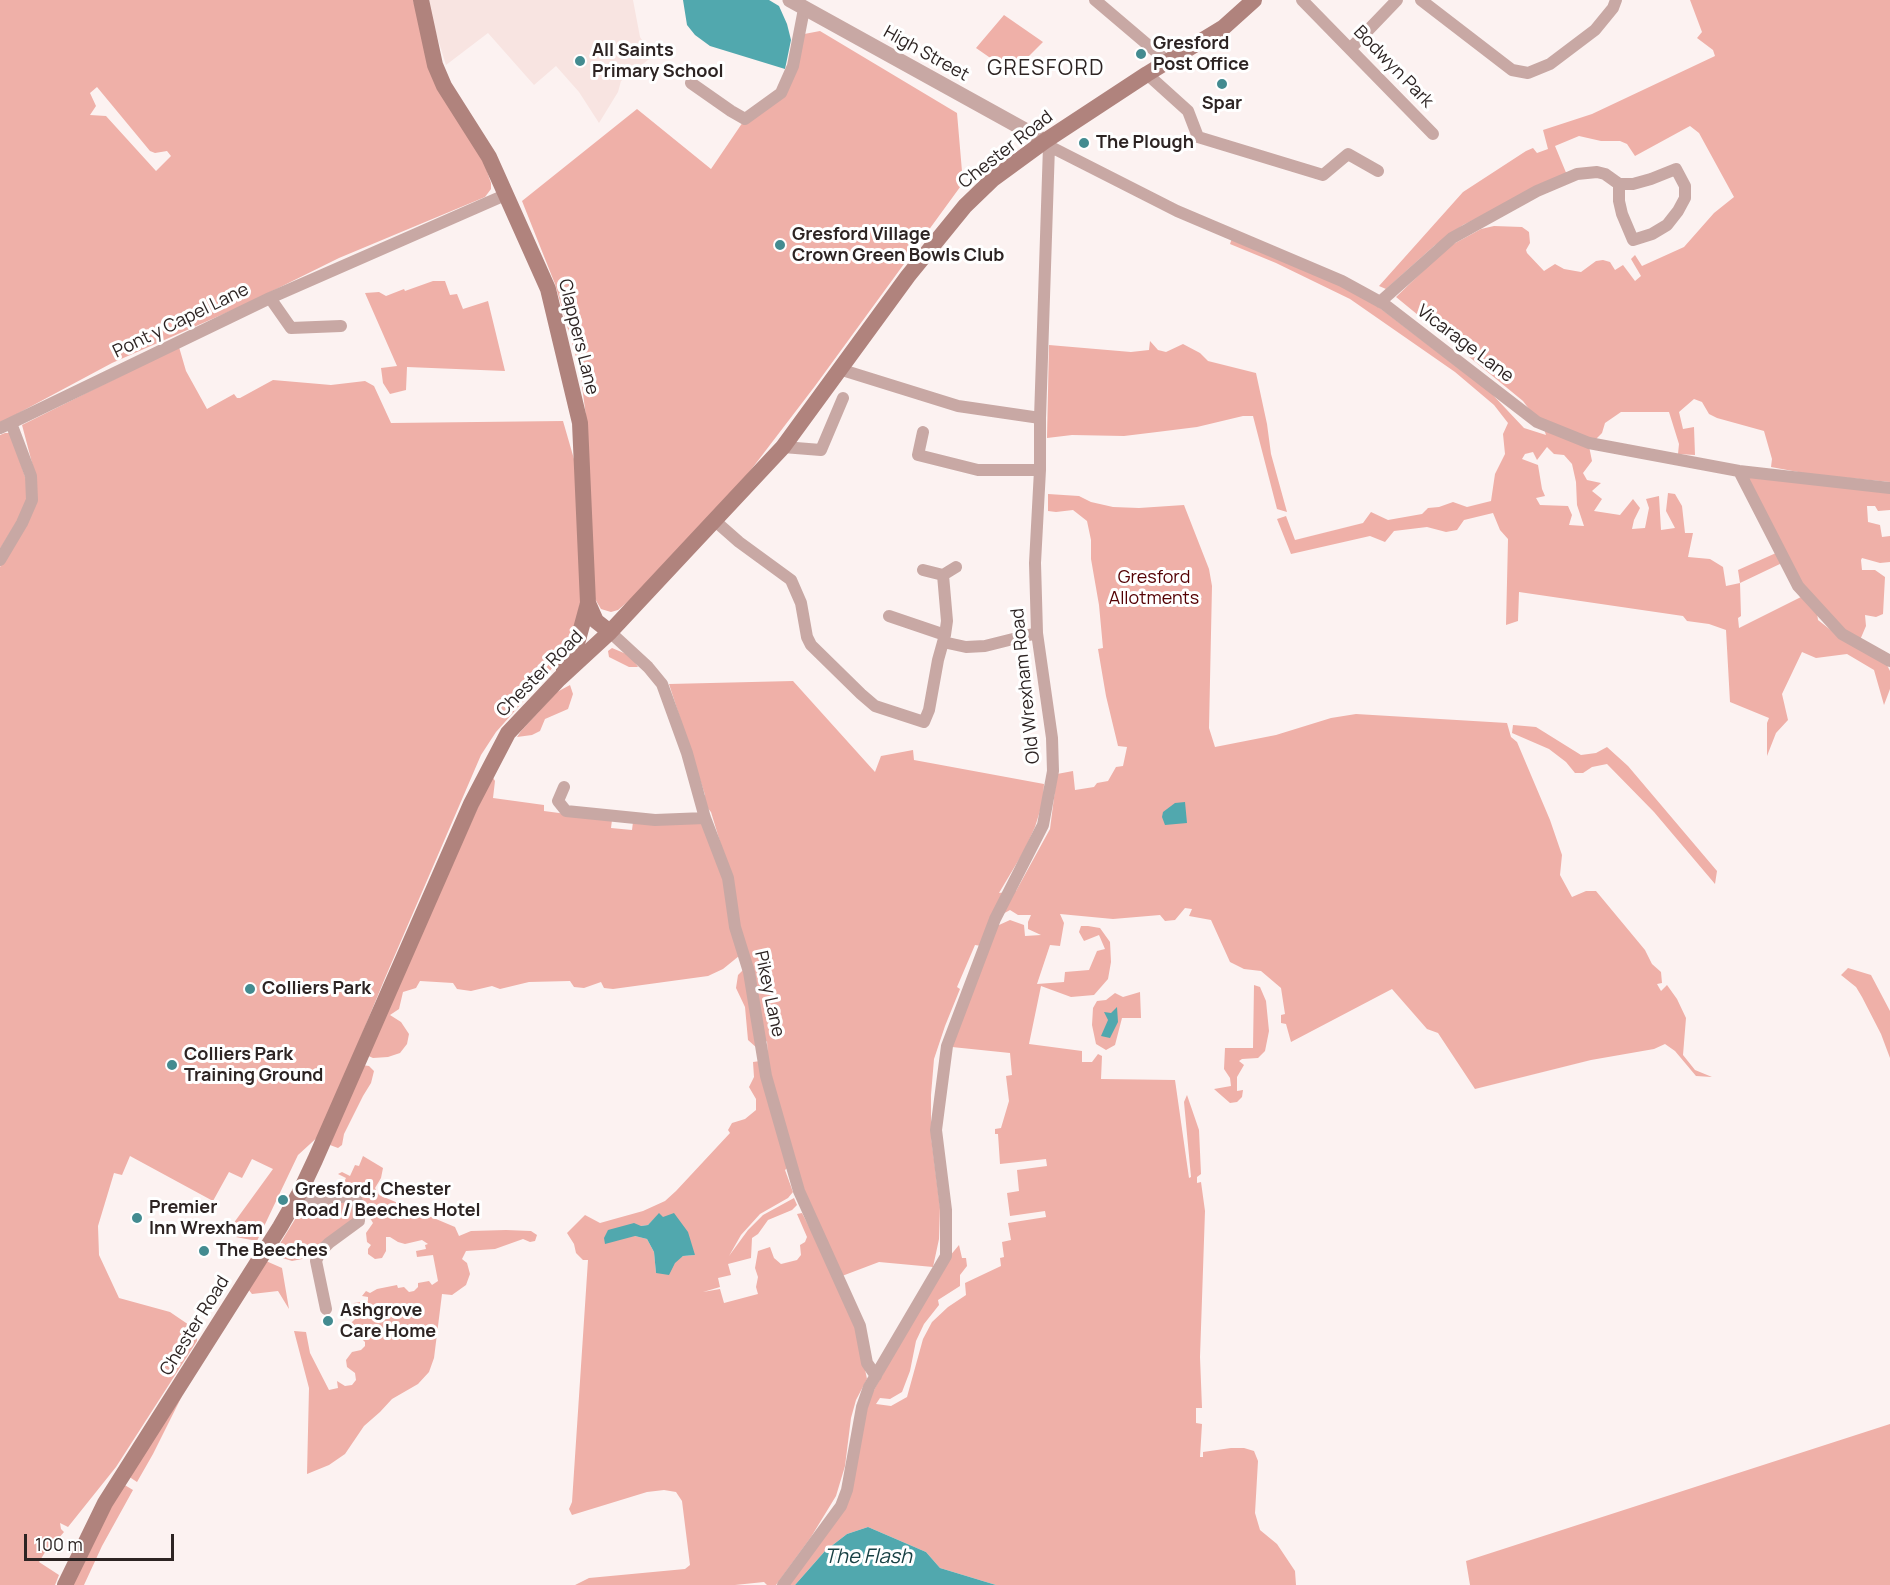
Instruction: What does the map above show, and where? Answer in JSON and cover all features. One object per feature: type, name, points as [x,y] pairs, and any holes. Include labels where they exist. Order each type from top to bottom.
[{"type":"main road","name":"Clappers Lane","points":[[421,0],[435,65],[444,86],[489,157],[548,289],[580,423],[588,603],[578,640],[559,679]]},
{"type":"main road","name":"Chester Road","points":[[64,1585],[105,1503],[280,1227],[298,1194],[471,804],[508,733],[559,679],[610,632],[783,447],[908,276],[965,206],[993,179],[1147,74],[1224,27],[1254,0]]},
{"type":"main road","points":[[588,603],[596,621],[610,632]]},
{"type":"street","name":"High Street","points":[[790,0],[1047,143]]},
{"type":"street","points":[[1095,0],[1168,62]]},
{"type":"street","name":"Bodwyn Park","points":[[1302,0],[1433,134]]},
{"type":"street","points":[[1350,49],[1397,0]]},
{"type":"street","points":[[1421,0],[1512,70],[1528,74],[1550,64],[1595,30],[1613,8],[1616,0]]},
{"type":"street","points":[[691,83],[745,119],[782,93],[793,66],[804,9]]},
{"type":"street","points":[[1147,74],[1188,111],[1198,137],[1323,175],[1348,154],[1378,171]]},
{"type":"street","name":"Vicarage Lane","points":[[1047,143],[1177,211],[1342,281],[1380,302],[1537,422],[1589,443],[1739,471],[1890,488]]},
{"type":"street","name":"Old Wrexham Road","points":[[783,1585],[841,1506],[847,1490],[862,1407],[869,1387],[946,1256],[946,1209],[936,1130],[947,1046],[994,919],[1043,825],[1053,771],[1052,738],[1037,633],[1035,563],[1040,470],[1047,143]]},
{"type":"street","points":[[1380,302],[1452,237],[1537,191],[1577,174],[1597,172],[1605,174],[1619,184],[1633,184],[1676,169],[1685,186],[1685,198],[1667,225],[1652,234],[1633,240],[1622,214],[1619,184]]},
{"type":"street","name":"Pont y Capel Lane","points":[[0,560],[22,523],[32,500],[31,476],[6,425],[270,297],[505,195]]},
{"type":"street","points":[[270,297],[291,328],[340,326]]},
{"type":"street","points":[[839,369],[958,406],[1040,418]]},
{"type":"street","points":[[783,447],[821,450],[843,398]]},
{"type":"street","points":[[923,432],[918,455],[978,470],[1040,470]]},
{"type":"street","points":[[1739,471],[1798,586],[1842,634],[1890,661]]},
{"type":"street","points":[[714,520],[739,542],[791,580],[801,603],[807,637],[811,645],[861,694],[875,706],[908,719],[924,722],[933,692],[947,621],[943,575]]},
{"type":"street","points":[[923,570],[943,575],[956,567]]},
{"type":"street","points":[[889,616],[966,647],[985,646],[1037,633]]},
{"type":"street","name":"Pikey Lane","points":[[610,632],[648,667],[662,684],[687,753],[705,818],[728,878],[735,927],[749,972],[766,1076],[799,1191],[860,1326],[867,1363],[876,1376]]},
{"type":"street","points":[[564,788],[558,801],[566,811],[656,820],[705,818]]},
{"type":"street","points":[[298,1194],[310,1200],[351,1196],[356,1199],[358,1205],[359,1221],[320,1251],[316,1261],[326,1309]]},
{"type":"shaded area","name":"All Saints Primary School","points":[[428,0],[633,0],[640,37],[653,56],[621,81],[618,92],[599,123],[579,92],[556,66],[534,85],[488,33],[446,65]]},
{"type":"green space","points":[[0,0],[413,0],[434,74],[478,145],[491,183],[491,189],[485,197],[339,258],[244,305],[112,363],[0,423]],"holes":[[[97,87],[150,151],[155,153],[167,151],[171,156],[156,171],[106,116],[90,115],[96,106],[90,93]]]},
{"type":"green space","points":[[1690,0],[1890,0],[1890,482],[1809,474],[1771,467],[1772,459],[1764,431],[1717,418],[1709,414],[1702,402],[1694,399],[1679,412],[1683,429],[1694,427],[1695,455],[1678,454],[1679,444],[1669,412],[1621,412],[1605,423],[1602,433],[1589,446],[1592,461],[1583,473],[1587,480],[1601,483],[1592,491],[1602,499],[1594,511],[1620,515],[1633,499],[1640,508],[1632,529],[1645,528],[1649,508],[1646,499],[1659,496],[1661,530],[1675,528],[1666,511],[1668,493],[1675,494],[1682,506],[1685,533],[1693,533],[1688,557],[1710,559],[1723,567],[1726,586],[1740,583],[1739,628],[1803,596],[1817,613],[1818,620],[1832,631],[1886,663],[1890,671],[1890,689],[1884,705],[1874,670],[1847,654],[1816,658],[1802,652],[1782,694],[1788,720],[1776,733],[1767,756],[1769,718],[1730,702],[1726,630],[1709,624],[1687,621],[1683,616],[1519,592],[1518,621],[1506,625],[1508,539],[1500,530],[1493,513],[1464,520],[1457,530],[1446,532],[1427,527],[1394,531],[1385,542],[1370,536],[1291,554],[1277,519],[1286,516],[1295,540],[1363,523],[1371,512],[1388,520],[1422,514],[1428,508],[1453,502],[1467,507],[1491,501],[1495,474],[1505,454],[1503,434],[1508,423],[1494,405],[1455,372],[1350,299],[1276,263],[1230,244],[1232,238],[1342,284],[1368,299],[1491,393],[1524,428],[1546,435],[1523,401],[1396,297],[1448,247],[1481,229],[1494,226],[1522,227],[1529,232],[1530,243],[1526,250],[1527,253],[1544,271],[1555,264],[1564,269],[1581,272],[1596,261],[1603,260],[1610,262],[1615,270],[1623,265],[1635,281],[1641,276],[1631,259],[1635,255],[1642,266],[1684,247],[1714,213],[1734,197],[1699,133],[1690,126],[1635,156],[1627,144],[1620,141],[1601,141],[1579,136],[1555,146],[1567,175],[1463,225],[1434,246],[1386,289],[1379,286],[1463,192],[1526,151],[1533,148],[1537,153],[1548,149],[1543,130],[1592,114],[1715,56],[1713,50],[1697,38],[1702,32]],"holes":[[[1547,447],[1554,454],[1564,455],[1572,464],[1577,505],[1584,526],[1569,525],[1572,515],[1568,506],[1540,505],[1536,498],[1545,496],[1538,465],[1522,459],[1525,454],[1533,452],[1537,460]]]},
{"type":"green space","points":[[1004,15],[1043,42],[1012,73],[976,48]]},
{"type":"green space","points":[[820,31],[957,113],[963,183],[747,475],[631,599],[618,610],[611,612],[601,609],[595,599],[587,424],[580,371],[555,284],[522,201],[637,109],[711,169],[745,119],[781,93],[799,35]]},
{"type":"green space","points":[[433,281],[445,281],[450,295],[457,294],[463,309],[488,301],[505,371],[407,367],[406,390],[390,394],[383,383],[381,368],[397,366],[365,293],[379,292],[386,296]]},
{"type":"green space","points":[[1150,341],[1158,350],[1166,352],[1183,344],[1200,353],[1208,361],[1256,373],[1271,454],[1287,512],[1277,509],[1253,416],[1243,416],[1197,427],[1124,436],[1072,435],[1047,438],[1049,345],[1131,352],[1149,350]]},
{"type":"green space","points":[[179,347],[186,371],[207,409],[234,394],[240,398],[273,380],[331,385],[365,381],[374,386],[391,423],[563,421],[576,466],[581,599],[571,644],[496,732],[481,755],[321,1134],[298,1155],[257,1241],[225,1235],[273,1169],[252,1159],[242,1178],[229,1172],[213,1201],[130,1156],[122,1175],[114,1173],[98,1226],[99,1255],[119,1298],[170,1312],[192,1327],[197,1334],[197,1341],[116,1467],[68,1527],[60,1523],[64,1532],[47,1549],[39,1562],[59,1575],[55,1585],[0,1585],[0,567],[28,520],[36,478],[22,425]]},
{"type":"green space","points":[[10,433],[27,482],[28,499],[0,549],[0,435]]},
{"type":"green space","points":[[1744,476],[1890,492],[1890,510],[1878,511],[1875,506],[1867,506],[1868,522],[1880,525],[1882,537],[1890,536],[1890,562],[1880,563],[1862,558],[1861,560],[1862,570],[1875,570],[1885,577],[1883,614],[1876,617],[1865,615],[1866,626],[1860,640],[1841,629],[1800,584]]},
{"type":"green space","name":"Gresford Allotments","points":[[1048,494],[1079,496],[1091,502],[1113,507],[1184,505],[1209,569],[1212,586],[1209,728],[1215,747],[1276,735],[1331,718],[1356,714],[1507,723],[1511,737],[1517,742],[1550,820],[1562,855],[1560,875],[1572,897],[1586,891],[1596,891],[1645,950],[1652,964],[1661,972],[1662,983],[1657,984],[1661,991],[1667,985],[1686,1018],[1683,1055],[1695,1070],[1712,1077],[1696,1076],[1675,1051],[1665,1044],[1654,1049],[1591,1060],[1475,1089],[1438,1033],[1427,1029],[1392,989],[1291,1042],[1286,1024],[1281,1023],[1281,1015],[1285,1014],[1281,988],[1261,971],[1244,969],[1230,962],[1211,920],[1189,916],[1192,909],[1185,908],[1175,920],[1165,921],[1160,915],[1113,919],[1060,914],[1064,923],[1060,946],[1050,945],[1037,984],[1064,982],[1065,972],[1089,970],[1097,951],[1105,949],[1099,935],[1084,941],[1079,932],[1081,926],[1100,928],[1110,942],[1111,962],[1108,979],[1094,995],[1071,997],[1041,986],[1029,1044],[1082,1051],[1082,1062],[1092,1062],[1098,1054],[1102,1056],[1101,1079],[1175,1080],[1189,1178],[1191,1177],[1184,1102],[1187,1095],[1199,1130],[1201,1174],[1197,1177],[1197,1183],[1201,1182],[1205,1211],[1200,1357],[1202,1408],[1196,1408],[1196,1423],[1202,1424],[1200,1457],[1203,1457],[1203,1452],[1231,1448],[1254,1451],[1258,1461],[1255,1513],[1260,1530],[1277,1544],[1295,1571],[1296,1585],[996,1585],[940,1568],[926,1552],[868,1527],[847,1534],[825,1551],[795,1585],[787,1585],[846,1506],[866,1404],[949,1257],[959,1245],[962,1258],[966,1258],[967,1266],[960,1275],[960,1286],[938,1300],[939,1305],[924,1324],[916,1341],[910,1371],[902,1392],[890,1399],[880,1398],[876,1404],[891,1406],[907,1397],[923,1339],[932,1322],[966,1295],[965,1283],[1001,1266],[1000,1258],[1004,1257],[1002,1242],[1011,1240],[1008,1223],[1046,1217],[1045,1211],[1010,1216],[1007,1193],[1019,1191],[1017,1170],[1047,1166],[1046,1159],[1000,1164],[998,1134],[995,1134],[995,1129],[1001,1128],[1009,1101],[1006,1076],[1012,1075],[1010,1053],[952,1047],[988,947],[975,945],[957,987],[960,989],[934,1059],[931,1136],[940,1207],[939,1239],[933,1267],[879,1262],[842,1276],[823,1240],[794,1162],[785,1170],[793,1192],[788,1198],[760,1214],[741,1235],[729,1256],[748,1230],[763,1215],[794,1198],[797,1205],[792,1210],[768,1220],[758,1234],[752,1238],[751,1258],[728,1264],[731,1275],[718,1278],[720,1287],[703,1292],[720,1289],[724,1303],[758,1294],[756,1287],[758,1277],[755,1268],[758,1251],[770,1247],[774,1258],[781,1264],[797,1260],[801,1255],[800,1245],[807,1237],[797,1214],[802,1213],[842,1291],[856,1325],[867,1379],[856,1400],[851,1418],[845,1466],[836,1496],[811,1537],[776,1585],[767,1585],[764,1582],[735,1585],[575,1585],[589,1578],[685,1569],[690,1565],[682,1501],[676,1492],[664,1490],[647,1492],[572,1515],[569,1509],[572,1502],[588,1260],[583,1260],[576,1253],[574,1244],[567,1233],[585,1215],[600,1223],[643,1211],[665,1201],[730,1133],[728,1130],[732,1123],[745,1119],[756,1110],[756,1099],[749,1087],[754,1077],[753,1062],[768,1060],[767,1041],[758,1049],[748,1040],[745,1007],[736,988],[738,975],[745,968],[739,956],[723,969],[708,976],[613,989],[604,988],[601,982],[584,988],[574,987],[570,981],[529,982],[500,989],[492,986],[471,991],[457,989],[453,983],[420,981],[416,988],[403,992],[399,1009],[390,1015],[401,1022],[409,1034],[407,1044],[400,1053],[388,1057],[373,1058],[366,1055],[492,776],[495,781],[493,798],[544,805],[544,811],[612,820],[611,828],[632,830],[633,822],[704,825],[724,855],[711,812],[705,805],[705,795],[669,684],[793,681],[875,772],[881,756],[913,750],[914,760],[1044,784],[1043,801],[1035,827],[1024,851],[999,893],[1016,891],[1050,829],[1057,774],[1073,771],[1075,790],[1094,787],[1097,783],[1108,781],[1116,767],[1123,766],[1127,747],[1118,746],[1106,696],[1098,649],[1103,648],[1087,521],[1073,510],[1048,511]],"holes":[[[1010,910],[1018,915],[1031,915],[1028,929],[1041,935],[1025,936],[1024,925],[1010,920],[999,925],[990,921]],[[659,1214],[695,1255],[683,1256],[656,1273],[654,1252],[647,1239],[635,1236],[641,1226],[648,1225]]]},
{"type":"green space","points":[[1776,553],[1782,563],[1740,583],[1738,570]]},
{"type":"green space","points":[[612,648],[631,656],[638,667],[629,667],[609,657],[608,651]]},
{"type":"green space","points":[[570,685],[573,694],[568,709],[545,719],[540,731],[532,735],[517,737],[557,692]]},
{"type":"green space","points":[[1513,725],[1536,727],[1581,755],[1596,753],[1607,747],[1628,766],[1717,871],[1715,884],[1654,812],[1607,764],[1592,767],[1583,773],[1575,773],[1566,762],[1549,749],[1512,733]]},
{"type":"green space","points":[[1848,968],[1871,975],[1890,1011],[1890,1058],[1881,1034],[1862,997],[1856,987],[1841,975]]},
{"type":"green space","points":[[1254,985],[1260,987],[1266,1001],[1269,1031],[1265,1051],[1258,1058],[1239,1061],[1244,1065],[1237,1077],[1237,1091],[1243,1090],[1242,1097],[1237,1102],[1230,1103],[1214,1089],[1231,1086],[1230,1078],[1224,1069],[1225,1048],[1253,1048]]},
{"type":"green space","points":[[1140,992],[1141,1018],[1122,1018],[1115,1045],[1106,1050],[1096,1044],[1092,1025],[1093,1008],[1097,1001],[1106,1000],[1115,993],[1123,997]]},
{"type":"green space","points":[[362,1065],[369,1066],[374,1071],[371,1083],[344,1134],[342,1145],[338,1148],[330,1145]]},
{"type":"green space","points":[[363,1156],[383,1168],[381,1178],[375,1188],[379,1195],[455,1227],[459,1236],[471,1231],[506,1230],[531,1231],[537,1235],[535,1241],[530,1242],[523,1239],[495,1249],[466,1251],[462,1259],[467,1263],[470,1274],[466,1285],[452,1295],[442,1294],[434,1358],[429,1372],[418,1384],[392,1399],[364,1426],[345,1454],[329,1465],[307,1474],[309,1388],[294,1331],[306,1332],[310,1353],[329,1390],[338,1388],[337,1381],[345,1386],[352,1385],[356,1380],[355,1373],[347,1367],[346,1360],[352,1352],[361,1350],[365,1346],[365,1342],[354,1331],[343,1324],[344,1322],[351,1323],[355,1319],[354,1314],[349,1310],[354,1303],[368,1301],[368,1297],[362,1296],[366,1291],[370,1293],[377,1289],[397,1285],[398,1288],[404,1287],[409,1292],[418,1287],[418,1283],[429,1281],[432,1285],[438,1281],[433,1255],[417,1257],[416,1251],[426,1249],[425,1245],[428,1244],[422,1240],[405,1244],[386,1237],[386,1251],[382,1258],[375,1259],[368,1254],[371,1245],[367,1242],[366,1233],[373,1223],[367,1213],[347,1193],[347,1184],[344,1182],[346,1178],[338,1174],[342,1172],[350,1176],[355,1165],[359,1166]]},
{"type":"green space","points":[[344,1198],[353,1204],[353,1222],[312,1257],[292,1261],[273,1255],[305,1203]]},
{"type":"green space","points":[[266,1261],[282,1268],[289,1309],[278,1291],[252,1294],[248,1289]]},
{"type":"green space","points":[[182,1396],[153,1454],[137,1482],[128,1476]]},
{"type":"green space","points":[[1890,1424],[1890,1585],[1470,1585],[1466,1561]]},
{"type":"green space","points":[[123,1484],[133,1490],[102,1546],[84,1585],[70,1585]]},
{"type":"water","points":[[683,0],[769,0],[779,6],[791,40],[785,69],[710,46],[695,35],[687,25]]},
{"type":"water","points":[[1185,802],[1187,823],[1165,825],[1163,812],[1175,803]]},
{"type":"water","points":[[1117,1007],[1118,1022],[1110,1038],[1101,1036],[1108,1020],[1104,1012],[1111,1013]]},
{"type":"water","points":[[659,1213],[663,1217],[674,1213],[688,1232],[695,1255],[683,1256],[675,1263],[669,1275],[656,1273],[654,1252],[647,1239],[635,1236],[605,1244],[604,1238],[608,1230],[634,1223],[641,1226],[648,1225]]},
{"type":"water","name":"The Flash","points":[[868,1527],[926,1552],[940,1568],[996,1585],[795,1585],[825,1551],[847,1534]]},
{"type":"place","name":"Gresford Post Office","points":[[1141,54]]},
{"type":"place","name":"All Saints Primary School","points":[[580,61]]},
{"type":"place","name":"Spar","points":[[1222,84]]},
{"type":"place","name":"The Plough","points":[[1084,143]]},
{"type":"place","name":"Gresford Village Crown Green Bowls Club","points":[[780,245]]},
{"type":"place","name":"Colliers Park","points":[[250,989]]},
{"type":"place","name":"Colliers Park Training Ground","points":[[172,1065]]},
{"type":"place","name":"Gresford, Chester Road / Beeches Hotel","points":[[283,1200]]},
{"type":"place","name":"Premier Inn Wrexham","points":[[137,1218]]},
{"type":"place","name":"The Beeches","points":[[204,1251]]},
{"type":"place","name":"Ashgrove Care Home","points":[[328,1321]]},
{"type":"district","name":"GRESFORD","points":[[1046,69]]}]
